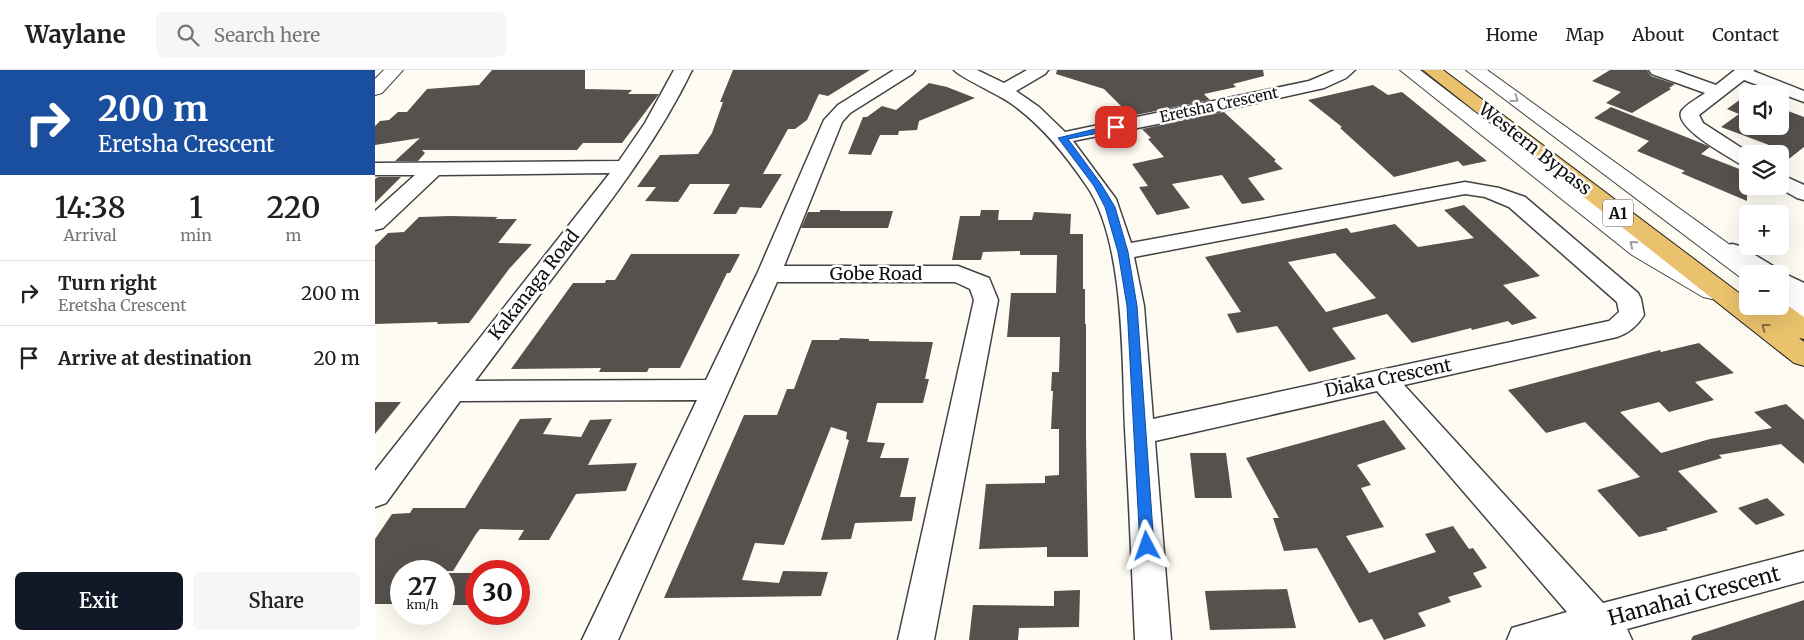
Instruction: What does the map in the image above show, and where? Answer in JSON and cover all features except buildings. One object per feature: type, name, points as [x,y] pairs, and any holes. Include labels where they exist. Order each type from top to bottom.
[{"type":"highway","name":"Western Bypass","points":[[1433,70],[1739,296]]},
{"type":"highway","name":"Western Bypass","points":[[1453,70],[1739,295]]},
{"type":"highway","name":"Western Bypass","points":[[1760,315],[1804,356]]},
{"type":"highway","points":[[1783,315],[1804,330]]},
{"type":"street","points":[[375,90],[394,70]]},
{"type":"street","name":"Kakanaga Road","points":[[375,494],[626,167],[666,105],[683,70]]},
{"type":"street","points":[[600,640],[769,274],[833,120],[844,108],[906,70]]},
{"type":"street","points":[[963,70],[1016,98],[1048,123],[1062,138],[1098,186],[1110,207],[1123,252],[1132,306],[1153,640]]},
{"type":"street","points":[[1004,91],[1039,70]]},
{"type":"street","points":[[1409,70],[1640,250],[1739,296]]},
{"type":"street","points":[[1475,70],[1741,265]]},
{"type":"street","points":[[1658,70],[1717,91]]},
{"type":"street","name":"Eretsha Crescent","points":[[1062,138],[1319,83],[1336,77],[1345,71]]},
{"type":"street","points":[[1739,155],[1705,134],[1690,119],[1690,113],[1744,71],[1804,97]]},
{"type":"street","points":[[375,169],[626,167]]},
{"type":"street","points":[[375,223],[434,168]]},
{"type":"street","points":[[1789,185],[1804,194]]},
{"type":"street","name":"Diaka Crescent","points":[[1123,252],[1465,188],[1499,192],[1517,202],[1629,300],[1633,315],[1617,328],[1139,433]]},
{"type":"street","points":[[1688,225],[1755,265]]},
{"type":"street","name":"Gobe Road","points":[[769,274],[958,274],[981,284],[986,300],[916,640]]},
{"type":"street","points":[[1789,285],[1804,294]]},
{"type":"street","points":[[1789,301],[1804,313]]},
{"type":"street","points":[[1383,379],[1607,631]]},
{"type":"street","points":[[453,390],[715,390]]},
{"type":"street","name":"Hanahai Crescent","points":[[1525,640],[1607,631],[1639,609],[1804,566]]},
{"type":"route","points":[[1116,127],[1062,138],[1098,186],[1110,207],[1123,252],[1132,306],[1147,546]]}]
